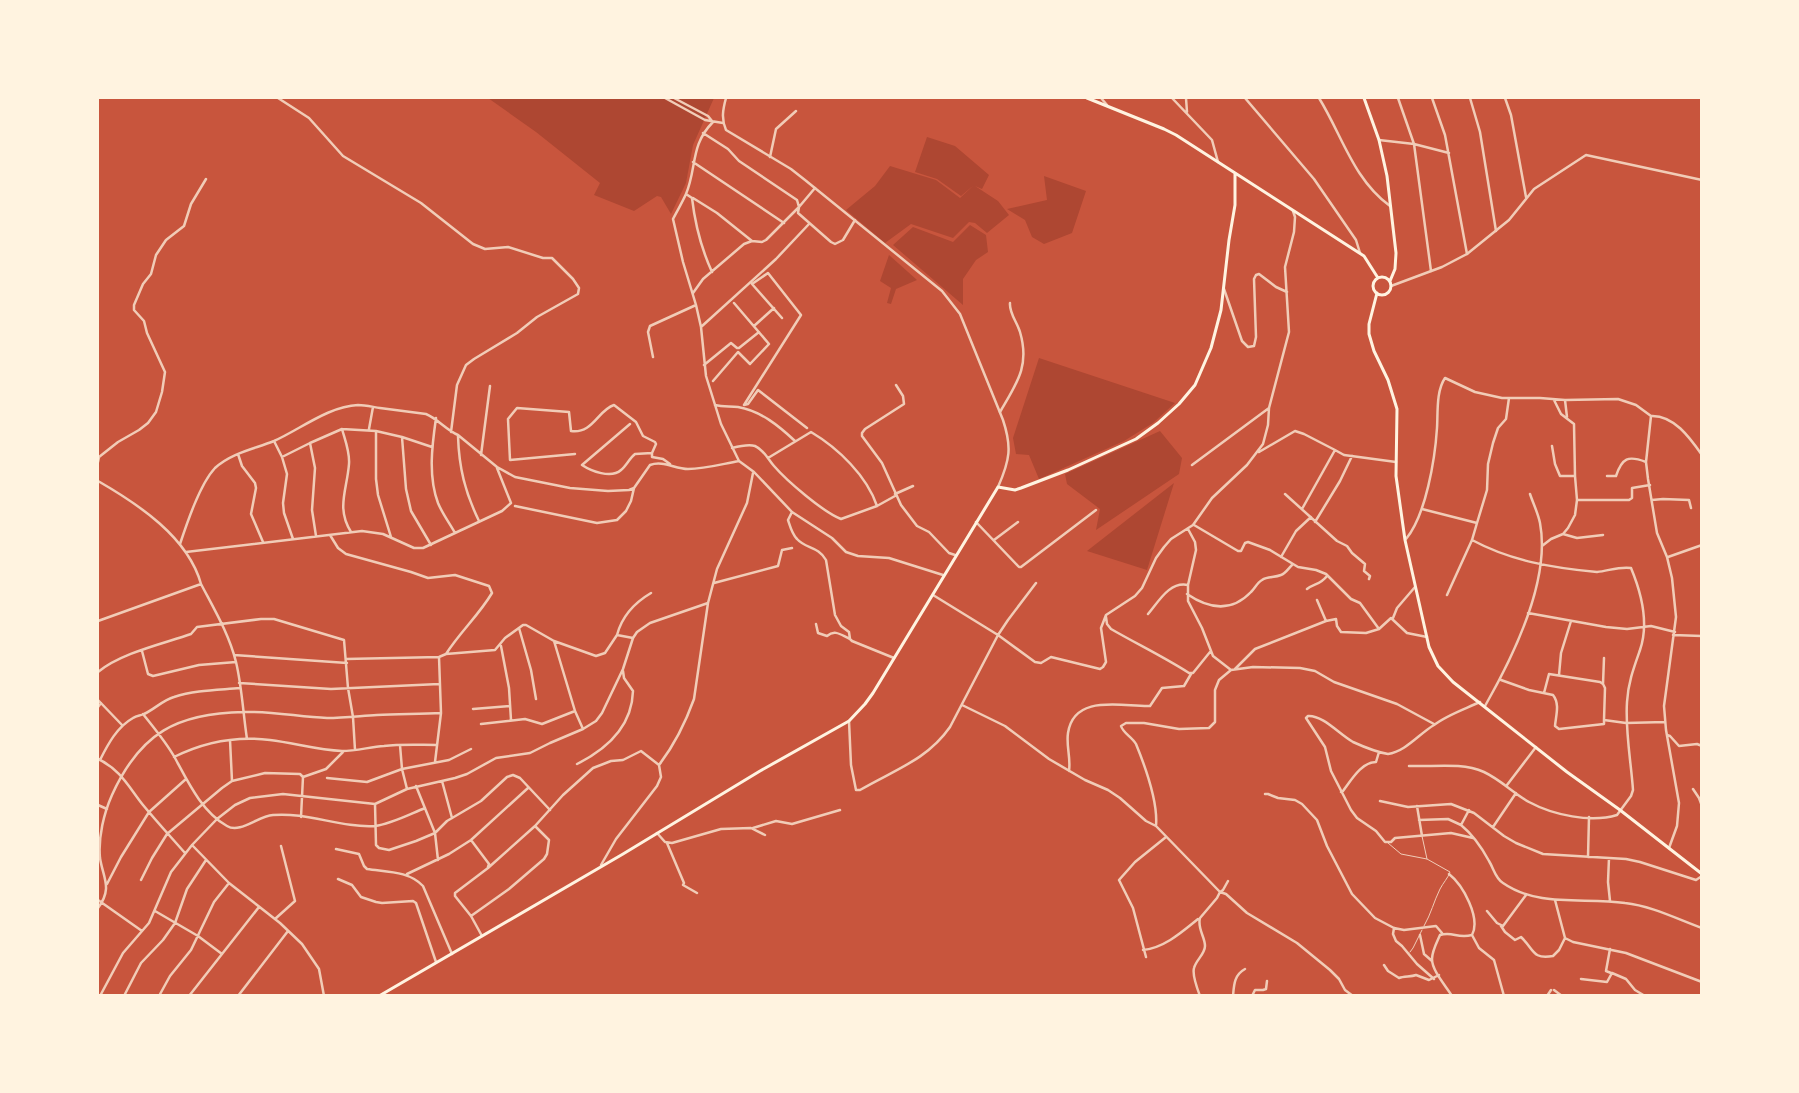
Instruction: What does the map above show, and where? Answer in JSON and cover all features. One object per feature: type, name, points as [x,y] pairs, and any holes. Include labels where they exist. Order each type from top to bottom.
[{"type":"main road","points":[[1087,98],[1164,129],[1218,162],[1360,253],[1367,259],[1378,278]]},
{"type":"main road","points":[[1364,98],[1379,140],[1387,176],[1396,260],[1390,281],[1391,286],[1386,294],[1377,293]]},
{"type":"main road","points":[[379,996],[601,867],[760,770],[849,721],[865,704],[998,486],[1015,490],[1021,488],[1068,470],[1136,439],[1158,423],[1195,385],[1211,348],[1221,310],[1235,205],[1235,174]]},
{"type":"main road","points":[[1390,281],[1384,277],[1378,278],[1373,285],[1377,293],[1369,324],[1369,340],[1387,377],[1397,409],[1396,476],[1405,540],[1426,637],[1435,660],[1443,672],[1536,747],[1701,872]]},
{"type":"street","points":[[278,98],[309,118],[343,156],[421,203],[473,244],[485,249],[508,248],[543,258],[552,258],[556,260],[579,288],[578,294],[537,317],[518,333],[492,347],[466,366],[457,386],[451,432]]},
{"type":"street","points":[[665,98],[706,120],[723,123]]},
{"type":"street","points":[[674,98],[708,116],[713,122]]},
{"type":"street","points":[[726,98],[723,112],[723,123],[726,130],[733,136],[770,156],[815,188],[942,291],[955,306],[1000,412],[1008,437],[1009,458],[998,486]]},
{"type":"street","points":[[1101,98],[1107,105]]},
{"type":"street","points":[[1172,98],[1214,143],[1218,162]]},
{"type":"street","points":[[1186,98],[1187,112]]},
{"type":"street","points":[[1245,98],[1314,179],[1356,240],[1360,253]]},
{"type":"street","points":[[1319,98],[1357,171],[1377,197],[1391,207]]},
{"type":"street","points":[[1398,98],[1414,144],[1431,271]]},
{"type":"street","points":[[1432,98],[1445,134],[1467,254]]},
{"type":"street","points":[[1470,98],[1480,132],[1496,231]]},
{"type":"street","points":[[1505,98],[1511,116],[1526,197]]},
{"type":"street","points":[[770,156],[776,129],[796,111]]},
{"type":"street","points":[[713,122],[703,134],[696,149],[686,194],[673,219],[701,327],[706,376],[721,424],[732,448],[739,461],[754,472],[792,512],[826,533],[846,552],[852,555],[889,558],[943,575]]},
{"type":"street","points":[[703,134],[797,200],[798,213],[835,244],[842,240],[855,220]]},
{"type":"street","points":[[1379,140],[1414,144],[1449,153]]},
{"type":"street","points":[[1391,286],[1431,271],[1467,254],[1517,213],[1526,197],[1541,183],[1586,155],[1702,180]]},
{"type":"street","points":[[693,162],[784,224]]},
{"type":"street","points":[[98,462],[99,457],[144,427],[156,412],[165,372],[147,334],[144,320],[134,310],[134,306],[143,284],[151,274],[156,255],[166,240],[184,226],[190,214],[191,204],[206,179]]},
{"type":"street","points":[[693,294],[704,279],[744,244],[752,241],[762,242],[784,224],[815,188]]},
{"type":"street","points":[[686,194],[717,213],[752,241]]},
{"type":"street","points":[[692,198],[700,241],[712,272]]},
{"type":"street","points":[[932,594],[998,635],[1038,663],[1051,657],[1100,669],[1103,667],[1106,662],[1101,628],[1106,615],[1135,596],[1142,588],[1156,558],[1170,539],[1193,525],[1220,489],[1258,453],[1265,439],[1268,408],[1289,332],[1286,259],[1296,218],[1292,209]]},
{"type":"street","points":[[701,327],[776,260],[809,224]]},
{"type":"street","points":[[782,318],[752,284],[768,273],[801,315],[744,405],[748,404],[758,390],[807,428]]},
{"type":"street","points":[[1223,286],[1242,342],[1248,347],[1254,346],[1256,337],[1254,279],[1256,275],[1258,274],[1276,287],[1287,292]]},
{"type":"street","points":[[713,381],[738,352],[750,364],[769,344],[734,302]]},
{"type":"street","points":[[1000,412],[1024,362],[1021,337],[1010,308],[1010,303]]},
{"type":"street","points":[[653,357],[648,332],[650,326],[696,305]]},
{"type":"street","points":[[754,326],[774,308]]},
{"type":"street","points":[[704,365],[731,343],[739,348],[759,332]]},
{"type":"street","points":[[1405,540],[1413,531],[1422,509],[1436,442],[1438,406],[1445,378],[1475,392],[1492,397],[1544,398],[1554,400],[1618,398],[1636,405],[1651,416],[1661,417],[1678,427],[1702,455]]},
{"type":"street","points":[[896,385],[903,396],[904,404],[865,429],[862,433],[882,463],[901,505],[917,526],[929,532],[955,556]]},
{"type":"street","points":[[481,455],[490,386]]},
{"type":"street","points":[[1447,595],[1478,523],[1487,490],[1488,464],[1493,443],[1498,428],[1506,418],[1510,398]]},
{"type":"street","points":[[1542,547],[1551,539],[1563,534],[1573,519],[1577,500],[1574,424],[1561,414],[1554,400]]},
{"type":"street","points":[[1565,400],[1567,419]]},
{"type":"street","points":[[180,544],[191,512],[207,478],[224,461],[274,441],[324,415],[346,407],[359,405],[426,414],[436,418],[451,432],[458,435],[497,467],[522,479],[570,488],[614,491],[634,488]]},
{"type":"street","points":[[575,454],[510,460],[508,419],[517,408],[570,412],[571,431],[576,432],[594,423],[604,410],[614,405],[636,422],[643,436],[656,442],[652,458],[663,460],[671,465]]},
{"type":"street","points":[[715,405],[753,411],[782,429],[795,442]]},
{"type":"street","points":[[369,429],[373,407]]},
{"type":"street","points":[[1192,465],[1268,408]]},
{"type":"street","points":[[1651,416],[1646,462],[1657,533],[1667,558],[1675,606],[1674,634],[1665,691],[1665,722],[1679,803],[1677,826],[1669,848]]},
{"type":"street","points":[[436,418],[431,468],[438,503],[455,534]]},
{"type":"street","points":[[630,424],[582,464],[592,471],[610,474],[620,472],[635,454],[652,453]]},
{"type":"street","points":[[282,457],[342,429],[376,430],[432,447]]},
{"type":"street","points":[[342,429],[348,450],[349,462],[343,511],[344,521],[351,532]]},
{"type":"street","points":[[376,430],[376,479],[378,495],[391,537]]},
{"type":"street","points":[[1258,453],[1294,431],[1304,434],[1334,450],[1352,456],[1396,462]]},
{"type":"street","points":[[768,458],[811,432],[819,436],[853,468],[867,485],[877,506]]},
{"type":"street","points":[[458,435],[464,485],[479,521]]},
{"type":"street","points":[[402,437],[406,489],[411,511],[432,545]]},
{"type":"street","points":[[274,441],[282,457],[287,474],[288,482],[284,494],[284,512],[293,539]]},
{"type":"street","points":[[310,443],[315,468],[312,510],[316,536]]},
{"type":"street","points":[[732,448],[749,445],[756,446],[804,494],[834,517],[841,519],[877,506],[913,486]]},
{"type":"street","points":[[1552,446],[1555,464],[1560,476],[1575,476]]},
{"type":"street","points":[[1302,509],[1334,450]]},
{"type":"street","points":[[238,454],[242,466],[255,484],[256,488],[251,514],[264,542]]},
{"type":"street","points":[[1315,522],[1340,481],[1352,456]]},
{"type":"street","points":[[1607,476],[1616,476],[1618,466],[1624,460],[1632,458],[1646,462]]},
{"type":"street","points":[[515,506],[597,523],[617,520],[626,511],[631,502],[634,488],[650,465],[659,463],[685,469],[694,469],[739,461]]},
{"type":"street","points":[[186,552],[351,532],[375,533],[391,537],[414,548],[423,548],[502,511],[512,503],[497,467]]},
{"type":"street","points":[[659,765],[680,734],[694,699],[708,603],[718,569],[748,503],[754,472]]},
{"type":"street","points":[[98,481],[147,512],[180,544],[197,568],[201,584],[222,625],[234,655],[245,712],[247,739]]},
{"type":"street","points":[[1577,500],[1629,500],[1632,498],[1632,488],[1650,485]]},
{"type":"street","points":[[1285,494],[1315,522],[1347,546],[1365,564],[1364,571],[1370,576],[1369,578]]},
{"type":"street","points":[[1485,706],[1500,680],[1538,584],[1542,547],[1540,523],[1530,494]]},
{"type":"street","points":[[1652,500],[1689,500],[1691,508]]},
{"type":"street","points":[[1422,509],[1478,523]]},
{"type":"street","points":[[976,522],[1021,567],[1096,510]]},
{"type":"street","points":[[792,512],[788,520],[795,537],[822,553],[826,560],[835,616],[841,626],[849,632],[850,639]]},
{"type":"street","points":[[1280,557],[1296,531],[1311,517]]},
{"type":"street","points":[[994,540],[1018,522]]},
{"type":"street","points":[[1193,525],[1238,551],[1248,542],[1270,550],[1292,565],[1316,570],[1327,576],[1351,599],[1360,603],[1379,629]]},
{"type":"street","points":[[1188,529],[1195,542],[1196,550],[1188,585],[1188,601],[1202,628],[1210,652],[1217,660],[1233,669],[1253,666],[1307,669],[1334,682],[1397,704],[1434,724]]},
{"type":"street","points":[[330,534],[338,548],[346,554],[428,578],[455,575],[489,586],[492,593],[484,606],[455,639],[446,654]]},
{"type":"street","points":[[1563,534],[1575,538],[1603,535]]},
{"type":"street","points":[[1409,766],[1454,765],[1484,772],[1544,809],[1563,815],[1589,818],[1615,816],[1631,796],[1626,723],[1627,700],[1632,670],[1640,650],[1643,627],[1640,594],[1630,567],[1597,572],[1540,564],[1514,558],[1472,540]]},
{"type":"street","points":[[1667,558],[1702,545]]},
{"type":"street","points":[[714,583],[778,566],[782,550],[792,548]]},
{"type":"street","points":[[1187,594],[1198,601],[1216,607],[1231,605],[1251,592],[1260,581],[1282,575],[1292,565]]},
{"type":"street","points":[[1307,589],[1322,582],[1327,576]]},
{"type":"street","points":[[849,721],[851,765],[856,790],[860,790],[901,769],[926,753],[941,740],[962,706],[998,635],[1036,583]]},
{"type":"street","points":[[1148,614],[1173,586],[1180,583],[1188,585]]},
{"type":"street","points":[[98,621],[201,584]]},
{"type":"street","points":[[1156,826],[1157,810],[1140,755],[1134,741],[1122,730],[1122,726],[1126,723],[1144,723],[1179,729],[1209,728],[1215,722],[1215,690],[1219,680],[1255,649],[1326,621],[1336,620],[1338,629],[1344,632],[1366,633],[1379,629],[1387,620],[1393,618],[1398,608],[1415,587]]},
{"type":"street","points":[[234,655],[346,661],[439,656],[496,650],[504,638],[526,625],[554,641],[596,656],[605,653],[617,635],[625,616],[640,600],[651,593]]},
{"type":"street","points":[[1317,600],[1326,621]]},
{"type":"street","points":[[100,996],[123,953],[149,923],[171,872],[192,845],[217,819],[235,805],[250,798],[283,794],[375,804],[406,788],[467,774],[496,758],[530,753],[550,742],[583,729],[596,721],[602,713],[623,669],[633,638],[643,628],[650,623],[708,603]]},
{"type":"street","points":[[1528,613],[1627,629],[1660,627],[1674,634],[1702,636]]},
{"type":"street","points":[[1106,615],[1107,624],[1110,629],[1191,674]]},
{"type":"street","points":[[1393,618],[1407,633],[1426,637]]},
{"type":"street","points":[[98,672],[111,663],[191,634],[197,627],[261,619],[282,620],[344,640],[355,750]]},
{"type":"street","points":[[1559,675],[1561,653],[1571,621]]},
{"type":"street","points":[[816,624],[818,633],[827,636],[830,633],[836,633],[894,658]]},
{"type":"street","points":[[519,628],[531,670],[536,698]]},
{"type":"street","points":[[617,635],[633,638]]},
{"type":"street","points":[[554,641],[575,711],[583,729]]},
{"type":"street","points":[[501,645],[509,688],[511,720]]},
{"type":"street","points":[[142,651],[148,674],[153,676],[199,665],[236,662]]},
{"type":"street","points":[[1069,771],[1070,754],[1068,738],[1074,716],[1091,706],[1109,703],[1150,706],[1160,690],[1173,686],[1184,686],[1191,674],[1210,652]]},
{"type":"street","points":[[435,763],[442,713],[439,656]]},
{"type":"street","points":[[1500,680],[1529,690],[1553,694],[1556,698],[1557,711],[1555,726],[1559,729],[1604,724],[1604,658]]},
{"type":"street","points":[[577,764],[592,757],[608,745],[626,723],[633,691],[624,678],[623,669]]},
{"type":"street","points":[[1544,693],[1548,676],[1559,675],[1603,684]]},
{"type":"street","points":[[239,683],[313,689],[439,684]]},
{"type":"street","points":[[185,853],[149,812],[122,775],[98,759],[122,725],[159,704],[174,697],[203,691],[240,688]]},
{"type":"street","points":[[98,700],[122,725]]},
{"type":"street","points":[[98,708],[101,702]]},
{"type":"street","points":[[1473,838],[1451,833],[1395,838],[1388,843],[1373,828],[1357,818],[1340,792],[1331,771],[1325,747],[1307,720],[1308,716],[1313,716],[1329,724],[1352,741],[1379,752],[1392,754],[1434,724],[1480,702]]},
{"type":"street","points":[[473,709],[510,706]]},
{"type":"street","points":[[962,706],[1005,726],[1049,759],[1120,798],[1146,821],[1156,826],[1220,892],[1226,894],[1247,913],[1297,943],[1330,970],[1353,996]]},
{"type":"street","points":[[481,724],[525,719],[542,724],[575,711]]},
{"type":"street","points":[[107,884],[99,858],[107,809],[122,775],[147,742],[175,724],[194,717],[245,712],[326,718],[442,713]]},
{"type":"street","points":[[143,714],[174,757],[202,804],[226,826],[238,829],[260,817],[282,815],[376,826],[425,808]]},
{"type":"street","points":[[1604,720],[1626,723],[1665,722]]},
{"type":"street","points":[[1667,735],[1677,745],[1697,744],[1702,746]]},
{"type":"street","points":[[174,757],[200,746],[230,740],[247,739],[270,740],[308,748],[344,751],[400,745],[437,744]]},
{"type":"street","points":[[230,740],[232,781]]},
{"type":"street","points":[[400,745],[406,788]]},
{"type":"street","points":[[1507,785],[1536,747]]},
{"type":"street","points":[[327,778],[367,782],[402,769],[449,760],[472,749]]},
{"type":"street","points":[[303,777],[326,769],[344,751]]},
{"type":"street","points":[[482,936],[455,893],[488,868],[535,826],[563,795],[593,768],[605,763],[623,760],[641,751],[659,765],[661,776],[658,786],[616,839],[601,867]]},
{"type":"street","points":[[1340,792],[1343,791],[1360,768],[1369,762],[1376,762],[1379,752]]},
{"type":"street","points":[[141,880],[152,858],[168,834],[232,781],[265,773],[300,774],[303,777]]},
{"type":"street","points":[[375,804],[377,847],[389,850],[435,833],[452,818],[481,801],[507,777],[513,775],[520,778],[550,810]]},
{"type":"street","points":[[301,817],[303,777]]},
{"type":"street","points":[[98,908],[102,902],[107,884],[121,857],[149,812],[186,780]]},
{"type":"street","points":[[442,781],[452,818]]},
{"type":"street","points":[[416,786],[435,833],[438,860]]},
{"type":"street","points":[[406,875],[438,860],[471,840],[528,788]]},
{"type":"street","points":[[1692,788],[1702,806]]},
{"type":"street","points":[[1493,828],[1516,793]]},
{"type":"street","points":[[1265,794],[1295,800],[1302,804],[1317,820],[1327,846],[1352,894],[1375,918],[1394,928],[1404,930],[1436,926],[1442,934]]},
{"type":"street","points":[[1380,801],[1401,806],[1451,804],[1469,810],[1516,843],[1543,854],[1640,862],[1696,880],[1701,872]]},
{"type":"street","points":[[98,805],[107,809]]},
{"type":"street","points":[[1417,806],[1422,836]]},
{"type":"street","points":[[666,843],[672,844],[721,828],[751,828],[776,821],[792,824],[840,810]]},
{"type":"street","points":[[1461,825],[1469,810]]},
{"type":"street","points":[[1588,857],[1589,818]]},
{"type":"street","points":[[1419,820],[1448,819],[1461,825],[1489,859],[1498,880],[1526,895],[1555,900],[1610,901],[1644,907],[1702,928]]},
{"type":"street","points":[[471,916],[509,889],[544,859],[547,854],[549,840],[535,826]]},
{"type":"street","points":[[751,828],[765,835]]},
{"type":"street","points":[[657,833],[666,843],[684,883],[683,885],[697,893]]},
{"type":"street","points":[[1146,957],[1133,908],[1120,880],[1135,862],[1166,837]]},
{"type":"street","points":[[471,840],[489,864],[488,868]]},
{"type":"street","points":[[192,845],[229,883],[275,919],[302,944],[316,962],[321,974],[324,996]]},
{"type":"street","points":[[275,919],[295,901],[281,846]]},
{"type":"street","points":[[336,848],[359,854],[367,869],[413,877],[423,886],[452,954]]},
{"type":"street","points":[[1609,858],[1608,882],[1610,901]]},
{"type":"street","points":[[124,996],[141,963],[163,940],[175,922],[186,889],[206,860]]},
{"type":"street","points":[[1449,874],[1456,881],[1470,905],[1475,924],[1472,935],[1479,948],[1494,960],[1504,996]]},
{"type":"street","points":[[338,879],[352,884],[361,896],[376,902],[413,900],[416,903],[436,962]]},
{"type":"street","points":[[1143,950],[1173,938],[1200,918],[1228,881]]},
{"type":"street","points":[[159,996],[170,976],[191,950],[214,902],[229,883]]},
{"type":"street","points":[[1501,926],[1526,895]]},
{"type":"street","points":[[98,900],[142,932]]},
{"type":"street","points":[[1487,911],[1505,932],[1515,940],[1521,937],[1534,953],[1541,957],[1553,956],[1559,950],[1565,938],[1555,900]]},
{"type":"street","points":[[189,996],[259,907]]},
{"type":"street","points":[[155,911],[198,936],[222,954]]},
{"type":"street","points":[[1200,918],[1199,922],[1205,945],[1195,966],[1194,973],[1200,996]]},
{"type":"street","points":[[1394,928],[1393,934],[1396,942],[1434,979]]},
{"type":"street","points":[[238,996],[288,931]]},
{"type":"street","points":[[1442,934],[1453,934],[1463,937],[1472,935]]},
{"type":"street","points":[[1432,961],[1440,935],[1442,934]]},
{"type":"street","points":[[1420,935],[1424,954],[1432,961],[1452,996]]},
{"type":"street","points":[[1565,938],[1573,942],[1610,949],[1650,961],[1702,982]]},
{"type":"street","points":[[1610,949],[1606,971],[1626,980],[1644,996]]},
{"type":"street","points":[[1384,965],[1388,971],[1399,978],[1403,976],[1410,978],[1415,975],[1428,980],[1439,976]]},
{"type":"street","points":[[1233,996],[1235,979],[1245,969]]},
{"type":"street","points":[[1581,979],[1608,982],[1612,973]]},
{"type":"street","points":[[1252,996],[1255,990],[1266,989],[1267,981]]},
{"type":"street","points":[[1546,996],[1552,990],[1562,996]]},
{"type":"lane","points":[[1422,836],[1427,859]]},
{"type":"lane","points":[[1388,843],[1396,852],[1427,859],[1450,872],[1440,889],[1420,935],[1408,953]]},
{"type":"shaded area","points":[[488,98],[714,98],[693,145],[686,183],[671,214],[661,197],[657,196],[634,211],[594,195],[600,183],[536,132]]},
{"type":"shaded area","points":[[927,137],[955,146],[989,175],[982,189],[975,186],[998,201],[1009,215],[987,233],[975,223],[969,222],[953,238],[911,224],[885,243],[846,210],[875,186],[890,166],[936,180],[960,198],[974,185],[961,196],[937,179],[915,172]]},
{"type":"shaded area","points":[[1044,176],[1086,191],[1072,233],[1044,244],[1032,237],[1025,220],[1007,209],[1047,200]]},
{"type":"shaded area","points":[[970,225],[986,235],[988,252],[976,260],[963,279],[963,305],[893,245],[913,227],[953,242]]},
{"type":"shaded area","points":[[889,255],[917,280],[896,289],[891,304],[887,303],[891,288],[880,281]]},
{"type":"shaded area","points":[[1039,358],[1175,403],[1153,423],[1124,441],[1039,479],[1029,455],[1016,454],[1013,438]]},
{"type":"shaded area","points":[[1160,431],[1182,458],[1179,474],[1096,530],[1100,509],[1067,484],[1065,474]]},
{"type":"shaded area","points":[[1174,483],[1147,570],[1087,551]]}]
